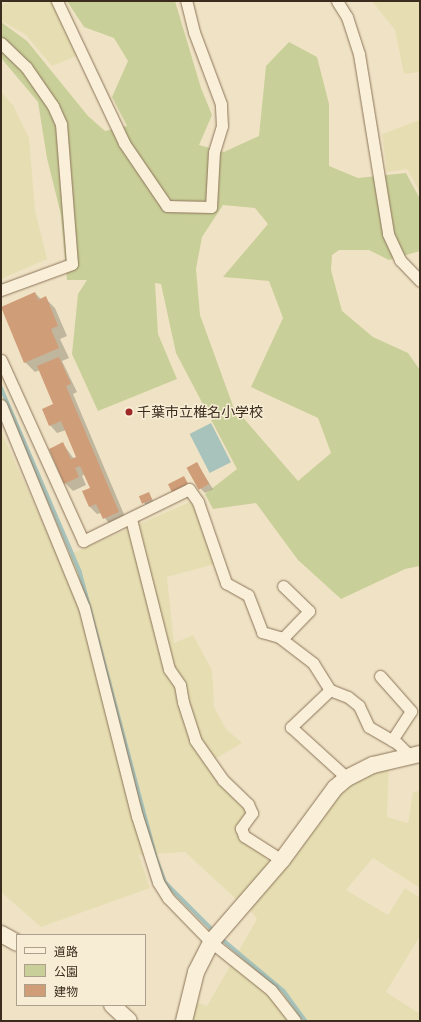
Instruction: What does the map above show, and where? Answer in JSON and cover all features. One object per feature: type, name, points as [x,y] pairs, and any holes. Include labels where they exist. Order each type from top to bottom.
[{"type":"street","points":[[57,1],[124,143],[167,206],[211,207],[214,152],[222,126],[221,104],[194,32],[186,1]]},
{"type":"street","points":[[337,1],[347,17],[359,54],[388,234],[400,260],[420,281]]},
{"type":"street","points":[[1,43],[26,68],[53,106],[61,124],[72,264],[1,290]]},
{"type":"street","points":[[1,360],[83,541],[131,519],[189,489],[198,502],[226,582],[248,595],[262,632],[282,639],[312,663],[330,690],[348,697],[359,706],[368,727],[415,755]]},
{"type":"street","points":[[1,405],[84,607],[137,816],[158,882],[168,898],[217,937],[270,990],[295,1021]]},
{"type":"street","points":[[131,519],[169,669],[180,684],[183,702],[195,740],[223,780],[248,804],[252,813],[241,828],[244,836],[282,860]]},
{"type":"street","points":[[282,639],[309,611],[283,586]]},
{"type":"street","points":[[380,676],[411,711],[392,740]]},
{"type":"street","points":[[330,690],[291,727],[347,778]]},
{"type":"street","points":[[184,1021],[196,972],[217,937],[282,860],[328,797],[347,778],[374,765],[415,755]]},
{"type":"street","points":[[1,934],[16,942]]},
{"type":"street","points":[[113,1006],[129,1021]]},
{"type":"shaded area","points":[[11,1],[52,1],[77,56],[52,66],[25,34],[1,21],[1,5]]},
{"type":"shaded area","points":[[372,1],[420,1],[420,72],[404,74],[395,30]]},
{"type":"shaded area","points":[[1,92],[13,105],[29,138],[35,210],[47,259],[1,279]]},
{"type":"shaded area","points":[[420,120],[420,192],[407,169],[387,172],[382,134]]},
{"type":"shaded area","points":[[1,431],[59,559],[192,501],[215,564],[167,577],[174,643],[193,635],[212,670],[214,707],[226,729],[242,743],[208,763],[246,811],[236,834],[271,862],[237,900],[185,852],[139,855],[150,888],[41,927],[1,892]]},
{"type":"shaded area","points":[[389,766],[387,817],[408,823],[413,792],[420,791],[420,888],[373,858],[346,890],[388,915],[405,888],[420,898],[420,936],[386,992],[420,1014],[420,1021],[189,1021],[194,1001],[207,1006],[257,919],[250,910],[331,804],[352,784]]},
{"type":"green space","points":[[67,1],[175,1],[201,88],[212,115],[199,145],[224,152],[259,136],[266,66],[289,42],[317,57],[329,104],[329,166],[358,178],[406,173],[420,199],[420,251],[389,260],[369,250],[339,250],[332,255],[331,270],[342,311],[373,337],[408,353],[420,370],[420,566],[405,569],[341,599],[298,560],[256,503],[213,509],[205,494],[237,469],[176,353],[161,284],[155,283],[158,334],[177,379],[98,411],[72,354],[78,294],[87,280],[67,280],[61,215],[47,158],[38,102],[1,58],[1,22],[27,41],[88,116],[105,131],[127,126],[112,97],[128,61],[114,38],[84,27]],"holes":[[[223,205],[255,208],[268,224],[223,277],[269,281],[283,318],[251,387],[318,418],[331,453],[298,481],[233,406],[200,315],[196,269],[202,237]]]},
{"type":"water","points":[[211,423],[231,462],[210,473],[190,434]]},
{"type":"building","points":[[35,292],[38,300],[46,296],[58,326],[51,329],[59,348],[24,363],[1,307]]},
{"type":"building","points":[[59,357],[71,384],[66,386],[119,512],[103,519],[96,504],[89,507],[82,491],[90,488],[80,466],[75,468],[79,477],[64,484],[49,449],[63,442],[71,459],[76,457],[61,421],[49,426],[42,409],[53,404],[37,366]]},
{"type":"building","points":[[197,462],[209,484],[199,490],[187,468]]},
{"type":"building","points":[[184,476],[189,486],[173,494],[168,484]]},
{"type":"building","points":[[149,492],[152,499],[142,504],[139,496]]},
{"type":"waterway","points":[[1,387],[80,571],[157,860],[166,883],[215,932]]},
{"type":"waterway","points":[[221,938],[284,991],[306,1021]]},
{"type":"place","name":"千葉市立椎名小学校","points":[[129,412]]}]
